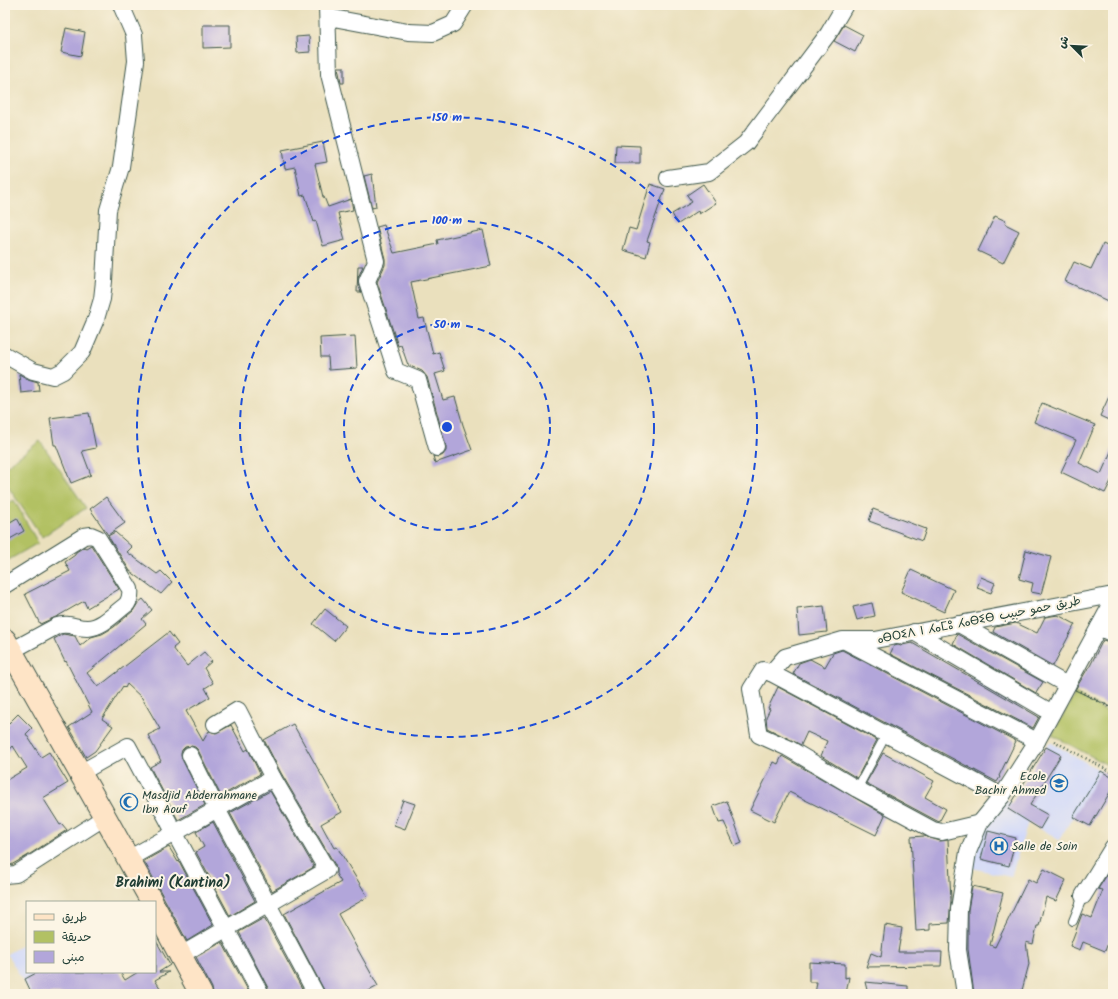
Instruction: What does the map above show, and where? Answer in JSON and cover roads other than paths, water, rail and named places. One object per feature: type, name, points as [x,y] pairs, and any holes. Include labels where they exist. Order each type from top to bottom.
[{"type":"main road","points":[[8,646],[151,901]]},
{"type":"main road","points":[[156,910],[181,955],[197,992]]},
{"type":"street","points":[[5,355],[33,371],[52,376],[62,371],[82,352],[102,300],[108,210],[121,167],[136,61],[134,34],[121,5]]},
{"type":"street","points":[[437,448],[418,380],[396,371],[366,281],[376,261],[329,74],[334,11],[408,32],[433,33],[452,24],[465,5]]},
{"type":"street","points":[[668,178],[709,172],[746,143],[828,34],[845,5]]},
{"type":"street","points":[[5,585],[84,536],[91,535],[98,538],[130,589],[131,593],[127,604],[99,625],[89,628],[62,624],[8,646]]},
{"type":"street","name":"ⴰⴱⵔⵉⴷ ⵏ ⵃⴰⵎⵓ ⵃⴰⴱⵉⴱ طريق حمو حبيب","points":[[980,823],[942,832],[938,831],[857,789],[788,748],[759,735],[752,689],[763,670],[771,673],[785,657],[843,640],[875,640],[1113,595]]},
{"type":"street","points":[[965,994],[958,950],[959,909],[968,852],[980,823],[1002,796],[1039,737],[1113,601]]},
{"type":"street","points":[[959,624],[1067,685]]},
{"type":"street","points":[[1099,626],[1113,634]]},
{"type":"street","points":[[914,632],[1052,713]]},
{"type":"street","points":[[843,640],[1039,737]]},
{"type":"street","points":[[771,673],[886,736],[1002,796]]},
{"type":"street","points":[[181,955],[327,870],[273,778],[238,710],[215,724]]},
{"type":"street","points":[[80,773],[128,746],[261,994]]},
{"type":"street","points":[[190,755],[217,809],[316,994]]},
{"type":"street","points":[[128,859],[273,778]]},
{"type":"street","points":[[5,876],[16,874],[105,817]]},
{"type":"street","points":[[1082,896],[1113,848]]},
{"type":"lane","points":[[857,789],[886,736]]},
{"type":"lane","points":[[1073,921],[1082,896]]},
{"type":"place","name":"Ecole Bachir Ahmed","points":[[1059,783]]},
{"type":"place","name":"Masdjid Abderrahmane Ibn Aouf","points":[[129,802]]},
{"type":"place","name":"Salle de Soin","points":[[999,846]]},
{"type":"district","name":"Brahimi (Kantina)","points":[[173,883]]}]
